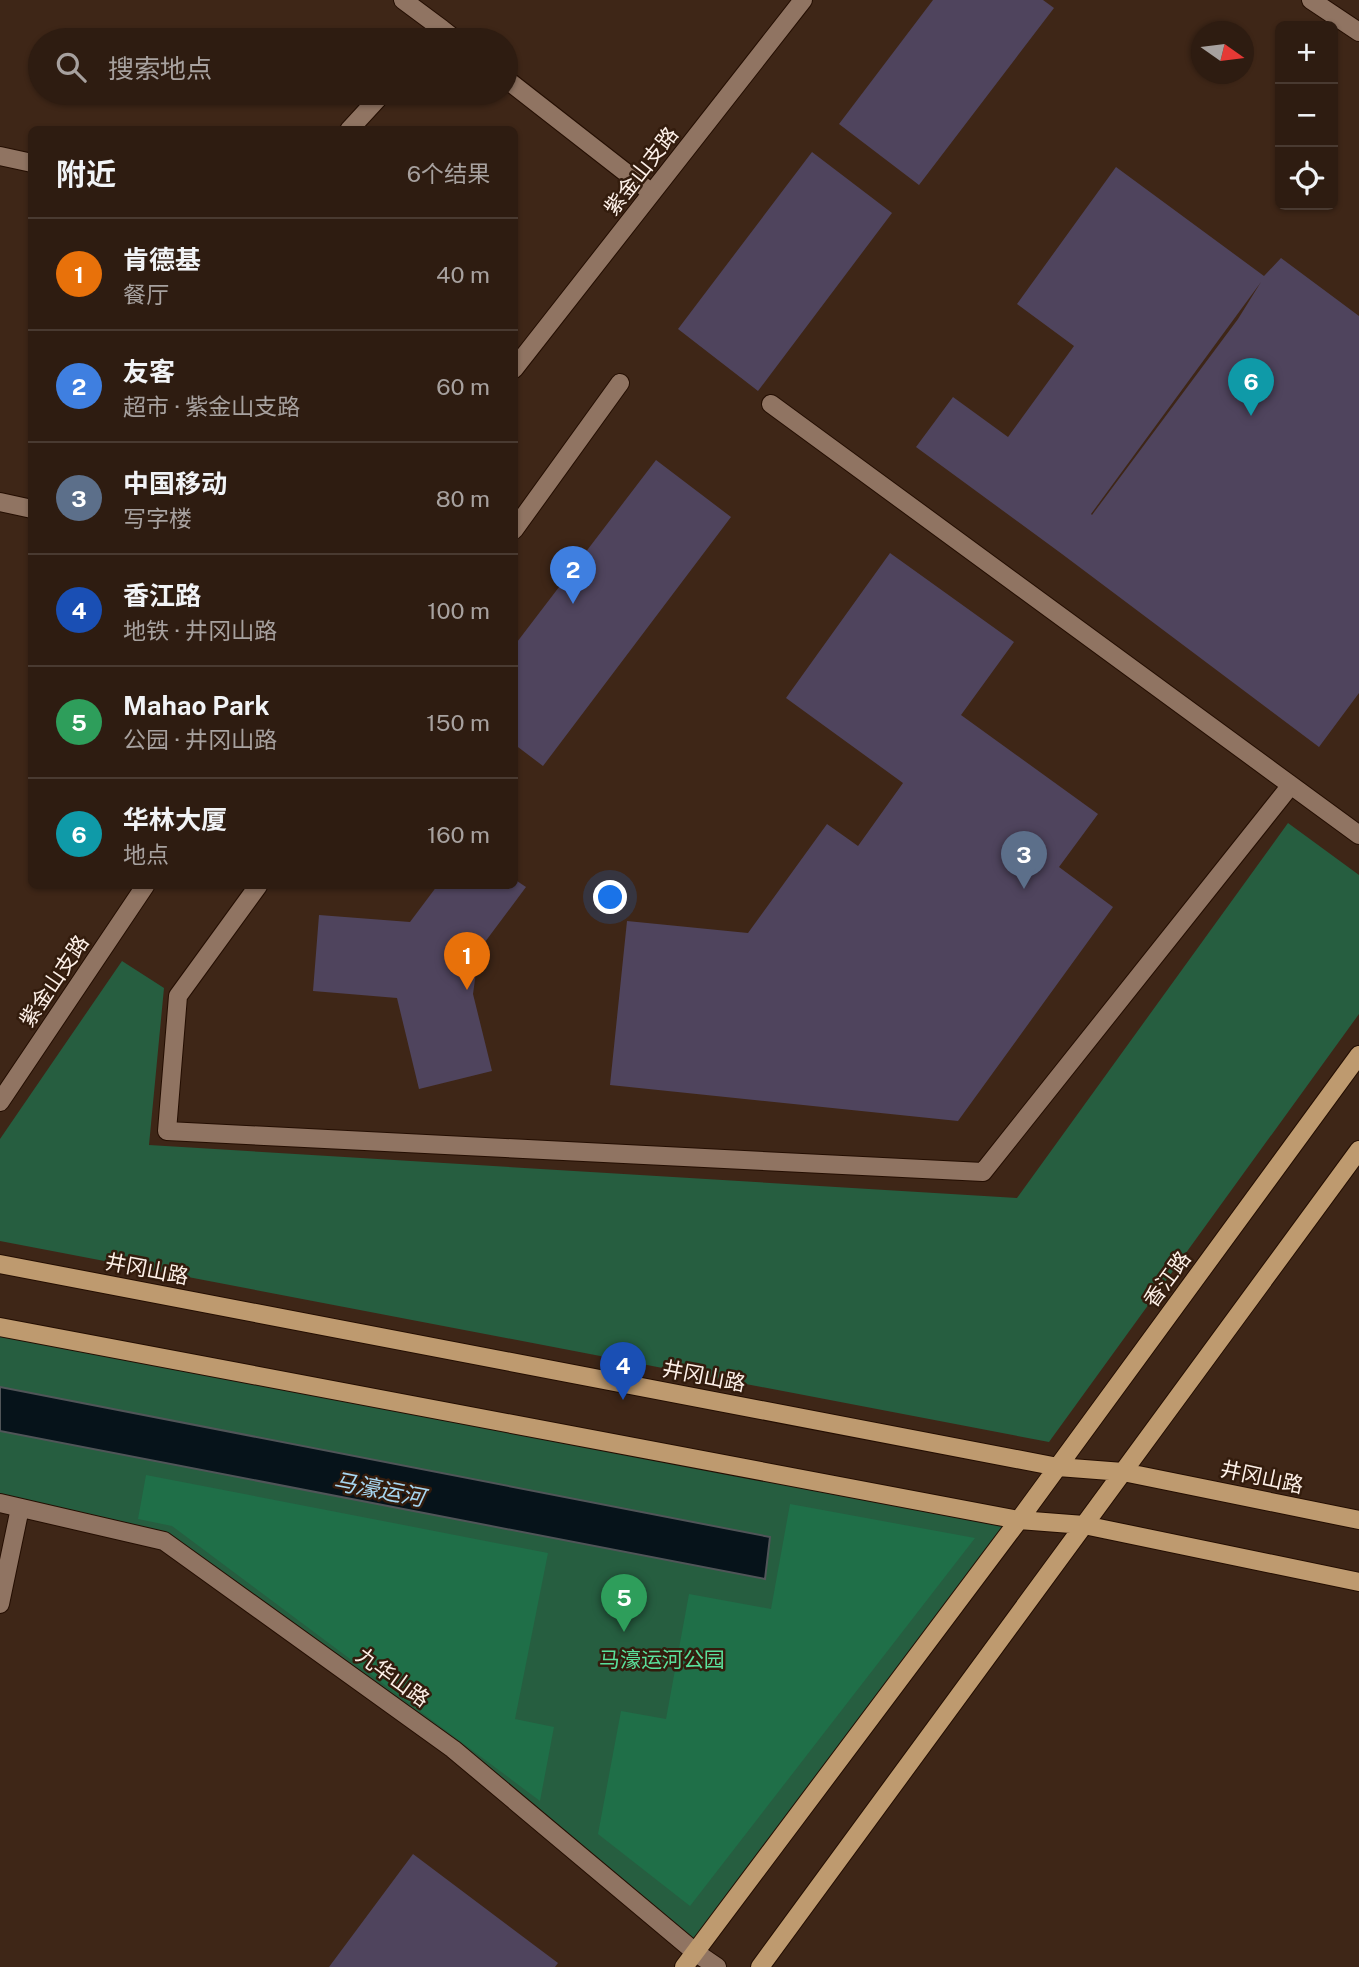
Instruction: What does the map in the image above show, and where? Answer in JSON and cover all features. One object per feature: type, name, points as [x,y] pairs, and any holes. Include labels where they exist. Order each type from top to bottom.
[{"type":"main road","name":"香江路","points":[[684,1967],[1019,1520],[1359,1055]]},
{"type":"main road","points":[[760,1967],[1359,1150]]},
{"type":"main road","name":"井冈山路","points":[[0,1264],[1058,1467],[1123,1472],[1359,1520]]},
{"type":"main road","points":[[0,1327],[1019,1520],[1084,1525],[1359,1582]]},
{"type":"street","points":[[403,0],[430,28]]},
{"type":"street","name":"紫金山支路","points":[[518,364],[803,0]]},
{"type":"street","points":[[1311,0],[1359,32]]},
{"type":"street","points":[[518,88],[652,193]]},
{"type":"street","points":[[353,126],[372,105]]},
{"type":"street","points":[[0,156],[28,162]]},
{"type":"street","points":[[518,524],[620,383]]},
{"type":"street","points":[[771,404],[1359,835]]},
{"type":"street","points":[[0,502],[28,508]]},
{"type":"street","points":[[256,889],[178,996],[167,1131],[983,1172],[1291,785]]},
{"type":"street","name":"紫金山支路","points":[[0,1102],[143,889]]},
{"type":"street","name":"九华山路","points":[[0,1503],[164,1541],[453,1749],[695,1952],[717,1967]]},
{"type":"street","points":[[0,1604],[20,1508]]},
{"type":"green space","points":[[1288,823],[1359,875],[1359,1014],[1049,1442],[0,1241],[0,1139],[122,961],[164,988],[149,1145],[1017,1198]]},
{"type":"green space","name":"马濠运河公园","points":[[0,1324],[1019,1520],[695,1952],[453,1749],[164,1541],[0,1503]]},
{"type":"green space","points":[[146,1475],[548,1553],[515,1719],[554,1727],[540,1801],[172,1526],[138,1519]]},
{"type":"green space","points":[[790,1504],[975,1538],[690,1906],[598,1834],[621,1711],[666,1719],[689,1594],[771,1609]]},
{"type":"water","name":"马濠运河","points":[[0,1387],[770,1537],[765,1579],[0,1431]]},
{"type":"building","points":[[933,0],[1043,0],[1054,8],[919,185],[839,124]]},
{"type":"building","points":[[812,152],[892,213],[758,391],[678,329]]},
{"type":"building","points":[[1116,167],[1264,276],[1281,258],[1359,316],[1359,693],[1319,747],[916,447],[953,397],[1008,437],[1074,346],[1017,304]],"holes":[[[1261,282],[1238,319],[1092,515]]]},
{"type":"building","points":[[656,460],[731,517],[543,766],[518,747],[518,641]]},
{"type":"building","points":[[890,553],[1014,642],[961,715],[1098,814],[1059,867],[1113,907],[958,1121],[610,1085],[627,921],[748,933],[827,824],[858,846],[903,783],[786,698]]},
{"type":"building","points":[[518,882],[526,887],[479,950],[473,994],[492,1071],[419,1089],[397,998],[313,991],[319,915],[410,922],[435,889],[518,889]]},
{"type":"building","points":[[413,1854],[558,1963],[555,1967],[329,1967]]},
{"type":"place","name":"华林大厦","points":[[1251,416]]},
{"type":"place","name":"友客","points":[[573,604]]},
{"type":"place","name":"中国移动","points":[[1024,889]]},
{"type":"place","name":"肯德基","points":[[467,990]]},
{"type":"place","name":"香江路","points":[[623,1400]]},
{"type":"place","name":"Mahao Park","points":[[624,1632]]}]
